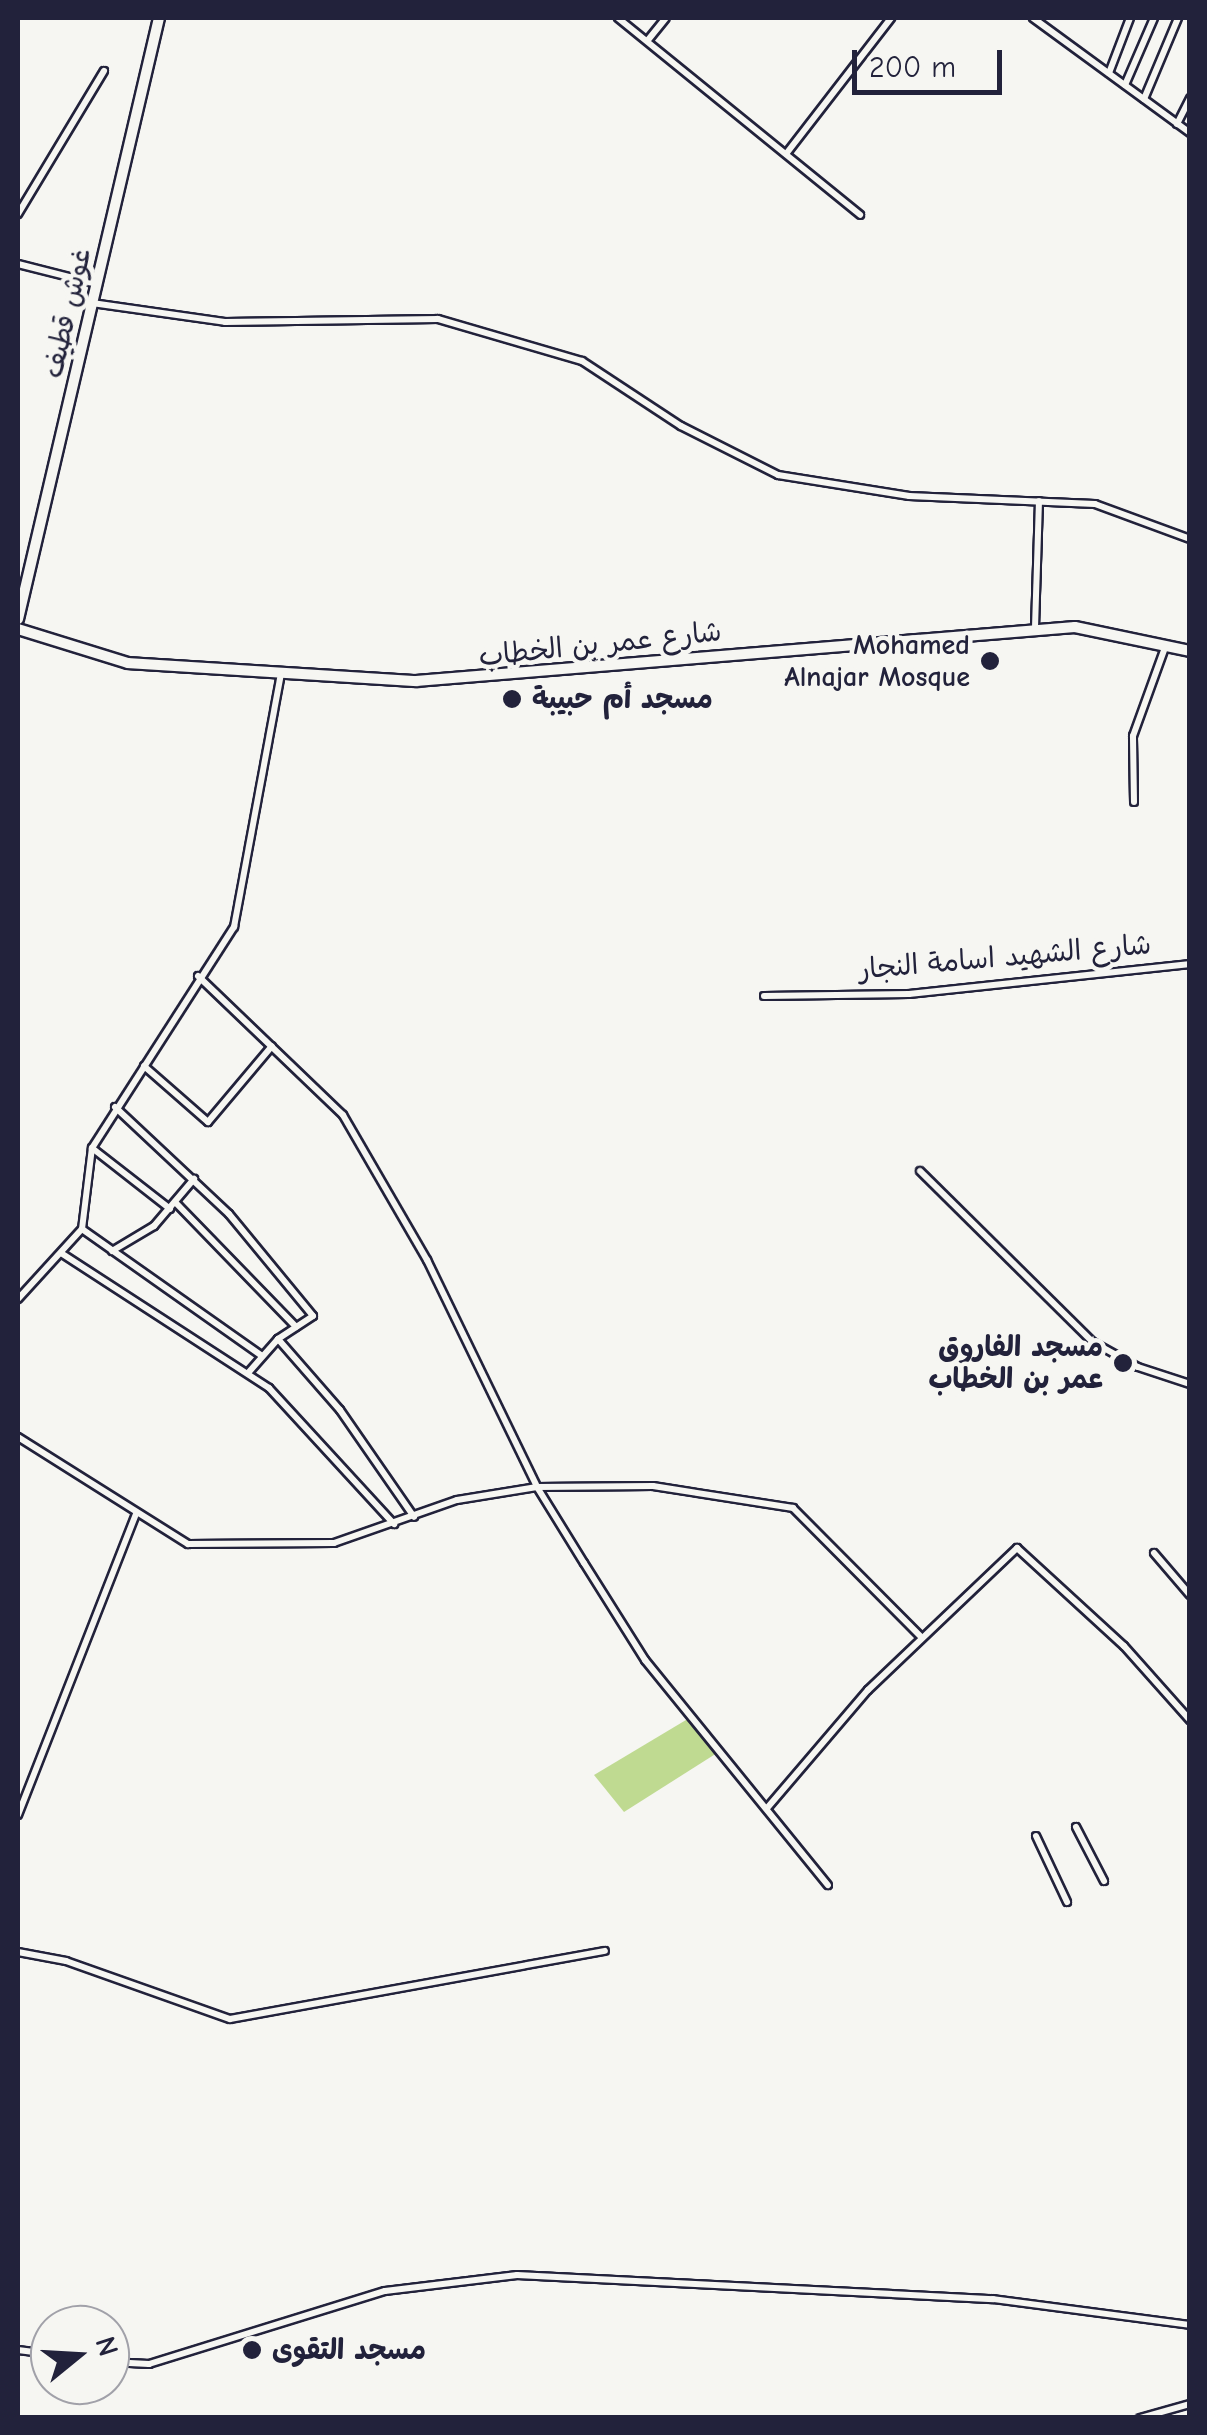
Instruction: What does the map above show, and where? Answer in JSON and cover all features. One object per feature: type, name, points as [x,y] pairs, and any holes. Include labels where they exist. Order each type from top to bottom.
[{"type":"main road","name":"غوش قطيف","points":[[18,619],[159,18]]},
{"type":"main road","name":"شارع عمر بن الخطاب","points":[[18,629],[128,663],[282,674],[470,680],[1034,628],[1093,628],[1190,651]]},
{"type":"street","points":[[648,40],[666,18]]},
{"type":"street","points":[[786,154],[891,18]]},
{"type":"street","points":[[1033,18],[1190,133]]},
{"type":"street","points":[[1109,73],[1130,18]]},
{"type":"street","points":[[1125,85],[1154,18]]},
{"type":"street","points":[[1144,98],[1178,18]]},
{"type":"street","points":[[624,19],[860,215]]},
{"type":"street","points":[[18,214],[104,71]]},
{"type":"street","points":[[1177,124],[1190,98]]},
{"type":"street","points":[[18,264],[97,284]]},
{"type":"street","points":[[92,303],[225,322],[438,320],[582,361],[668,418],[778,475],[850,490],[1095,504],[1190,539]]},
{"type":"street","points":[[1034,628],[1039,502]]},
{"type":"street","points":[[1134,802],[1133,736],[1167,644]]},
{"type":"street","points":[[18,1300],[38,1270],[62,1252],[82,1229],[92,1148],[198,976],[234,927],[282,674]]},
{"type":"street","name":"شارع الشهيد اسامة النجار","points":[[764,996],[909,994],[1190,964]]},
{"type":"street","points":[[198,976],[343,1114],[426,1260],[537,1487],[645,1660],[828,1885]]},
{"type":"street","points":[[144,1066],[208,1122],[272,1046]]},
{"type":"street","points":[[115,1107],[194,1179],[313,1316],[278,1340],[248,1373]]},
{"type":"street","points":[[92,1148],[173,1205],[296,1327]]},
{"type":"street","points":[[920,1171],[1093,1342],[1190,1384]]},
{"type":"street","points":[[112,1251],[173,1205],[194,1179]]},
{"type":"street","points":[[82,1229],[262,1356]]},
{"type":"street","points":[[62,1252],[248,1373],[394,1524]]},
{"type":"street","points":[[278,1340],[340,1410],[414,1518]]},
{"type":"street","points":[[18,1438],[188,1544],[334,1544],[456,1500],[537,1487],[653,1486],[792,1508],[920,1636]]},
{"type":"street","points":[[18,1815],[136,1514]]},
{"type":"street","points":[[768,1807],[920,1636],[965,1604],[1017,1548],[1124,1646],[1190,1720]]},
{"type":"street","points":[[1154,1553],[1190,1595]]},
{"type":"street","points":[[1076,1827],[1104,1882]]},
{"type":"street","points":[[1036,1836],[1067,1902]]},
{"type":"street","points":[[18,1952],[66,1960],[230,2019],[605,1951]]},
{"type":"street","points":[[130,2363],[149,2364],[385,2291],[517,2274],[993,2298],[1190,2325]]},
{"type":"street","points":[[1140,2418],[1190,2404]]},
{"type":"green space","points":[[691,1717],[717,1753],[624,1812],[594,1775]]},
{"type":"place","name":"Mohamed Alnajar Mosque","points":[[990,661]]},
{"type":"place","name":"مسجد أم حبيبة","points":[[512,699]]},
{"type":"place","name":"مسجد الفاروق عمر بن الخطاب","points":[[1123,1363]]},
{"type":"place","name":"مسجد التقوى","points":[[252,2350]]}]
